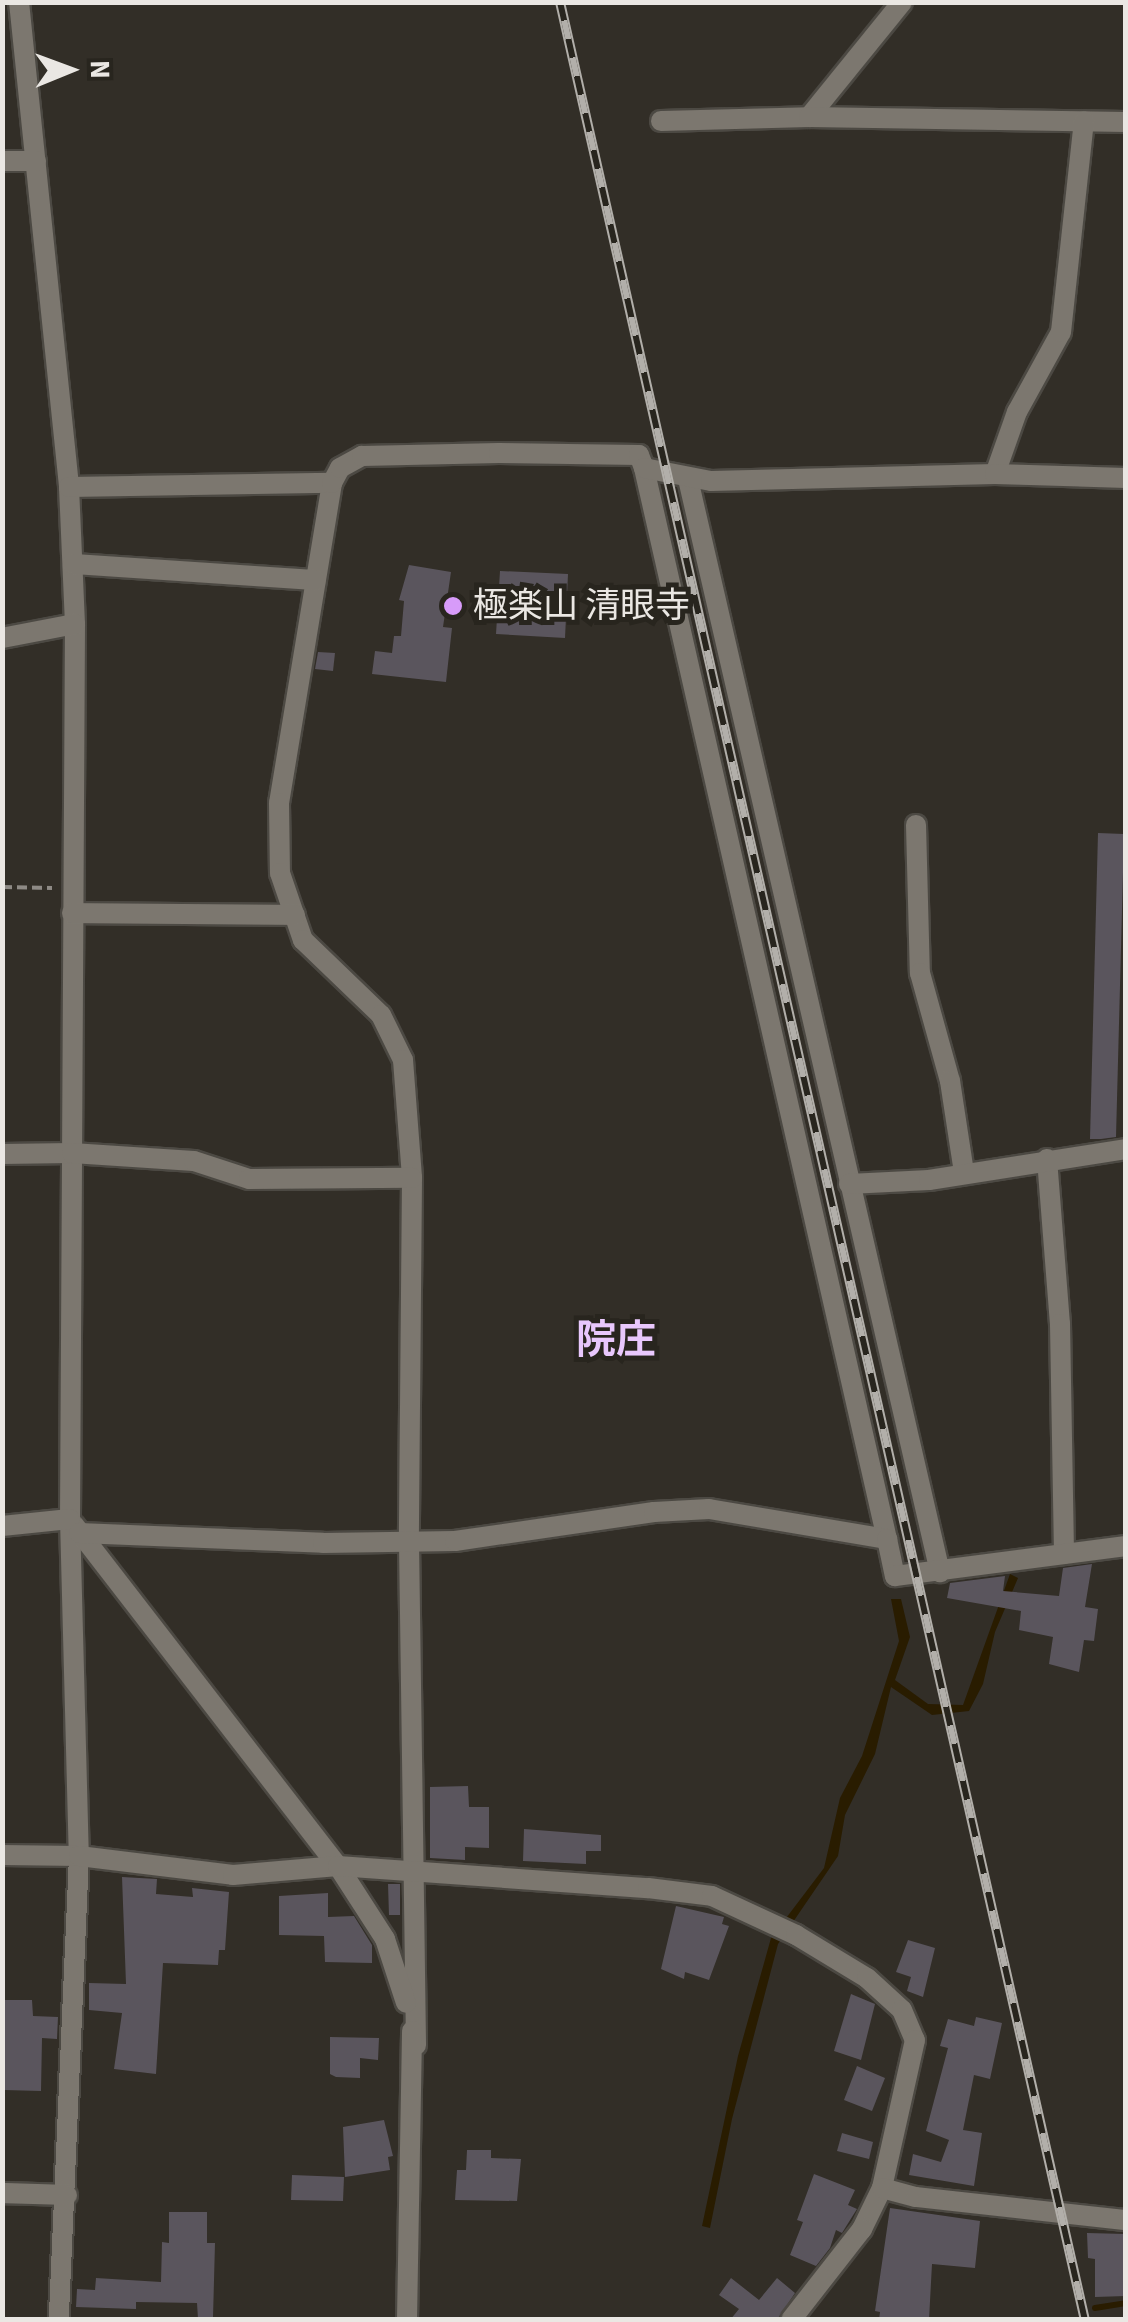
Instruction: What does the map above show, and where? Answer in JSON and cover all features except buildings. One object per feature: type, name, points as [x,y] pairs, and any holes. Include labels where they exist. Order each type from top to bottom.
[{"type":"street","points":[[19,2],[69,488],[76,624],[72,1153],[80,1856],[59,2320]]},
{"type":"street","points":[[809,117],[902,2]]},
{"type":"street","points":[[661,121],[809,117],[1126,122]]},
{"type":"street","points":[[995,474],[1017,412],[1062,332],[1084,121]]},
{"type":"street","points":[[2,161],[36,160]]},
{"type":"street","points":[[406,2320],[416,2045],[409,1542],[412,1178],[403,1060],[381,1015],[303,940],[280,873],[279,803],[314,580],[332,483],[340,468],[362,456],[639,456],[895,1576],[1126,1546]]},
{"type":"street","points":[[644,468],[688,479],[995,474],[1126,478]]},
{"type":"street","points":[[688,479],[940,1572]]},
{"type":"street","points":[[69,488],[332,483]]},
{"type":"street","points":[[73,564],[314,580]]},
{"type":"street","points":[[2,638],[76,624]]},
{"type":"street","points":[[916,825],[920,973],[950,1081],[964,1173]]},
{"type":"street","points":[[72,913],[294,915]]},
{"type":"street","points":[[850,1184],[930,1180],[1126,1149]]},
{"type":"street","points":[[2,1154],[72,1153],[194,1161],[248,1179],[412,1178]]},
{"type":"street","points":[[1047,1159],[1060,1324],[1064,1554]]},
{"type":"street","points":[[2,1526],[74,1526],[324,1543],[455,1541],[709,1508],[887,1540]]},
{"type":"street","points":[[74,1526],[338,1866],[385,1938],[402,1980],[416,2045]]},
{"type":"street","points":[[2,1855],[80,1856],[233,1875],[338,1866],[413,1869],[712,1896],[796,1935],[878,1988],[902,2010],[915,2040],[882,2188],[862,2229],[792,2320]]},
{"type":"street","points":[[882,2188],[916,2198],[1126,2220]]},
{"type":"street","points":[[2,2193],[67,2195]]},
{"type":"path","points":[[2,887],[72,888]]},
{"type":"shaded area","points":[[1010,1574],[1018,1578],[995,1632],[983,1684],[969,1711],[932,1715],[891,1687],[875,1754],[845,1815],[838,1856],[778,1944],[732,2119],[710,2228],[702,2226],[738,2056],[771,1938],[824,1868],[840,1798],[862,1756],[899,1641],[891,1599],[901,1599],[910,1637],[895,1680],[928,1704],[963,1705]]},
{"type":"waterway","points":[[1095,2308],[1126,2303]]},
{"type":"railway","points":[[560,2],[1085,2320]]},
{"type":"place","name":"極楽山 清眼寺","points":[[453,606]]},
{"type":"district","name":"院庄","points":[[616,1341]]}]
